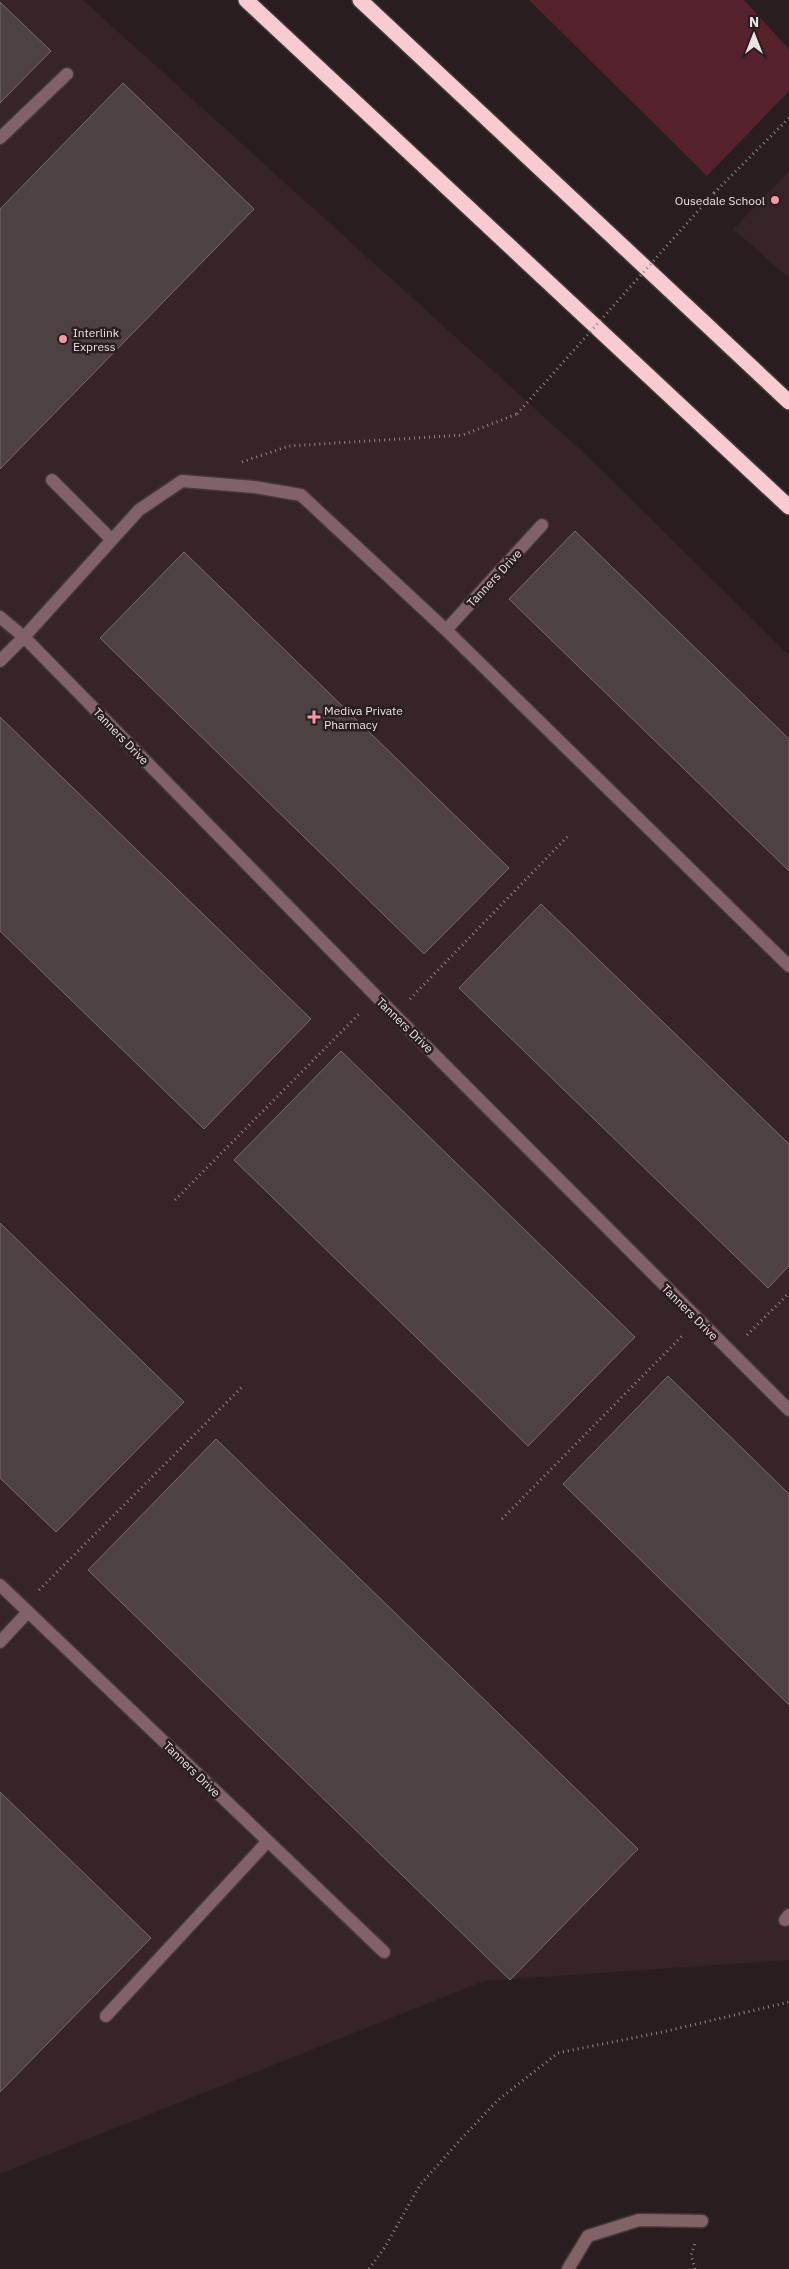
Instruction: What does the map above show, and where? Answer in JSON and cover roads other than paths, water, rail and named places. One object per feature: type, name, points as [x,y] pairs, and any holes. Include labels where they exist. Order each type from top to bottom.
[{"type":"highway","points":[[246,0],[789,506]]},
{"type":"highway","points":[[360,0],[789,402]]},
{"type":"street","points":[[0,138],[67,74]]},
{"type":"street","points":[[52,480],[112,540]]},
{"type":"street","points":[[0,660],[24,637],[139,510],[182,481],[254,487],[301,496],[446,630],[789,966]]},
{"type":"street","name":"Tanners Drive","points":[[446,630],[542,526]]},
{"type":"street","name":"Tanners Drive","points":[[0,617],[24,637],[376,996],[789,1410]]},
{"type":"street","name":"Tanners Drive","points":[[0,1585],[384,1952]]},
{"type":"street","points":[[0,1642],[25,1609]]},
{"type":"street","points":[[106,2016],[268,1841]]},
{"type":"street","points":[[568,2269],[588,2236],[639,2220],[702,2222]]},
{"type":"place","name":"Ousedale School","points":[[775,200]]},
{"type":"place","name":"Interlink Express","points":[[63,339]]},
{"type":"place","name":"Mediva Private Pharmacy","points":[[314,717]]}]
